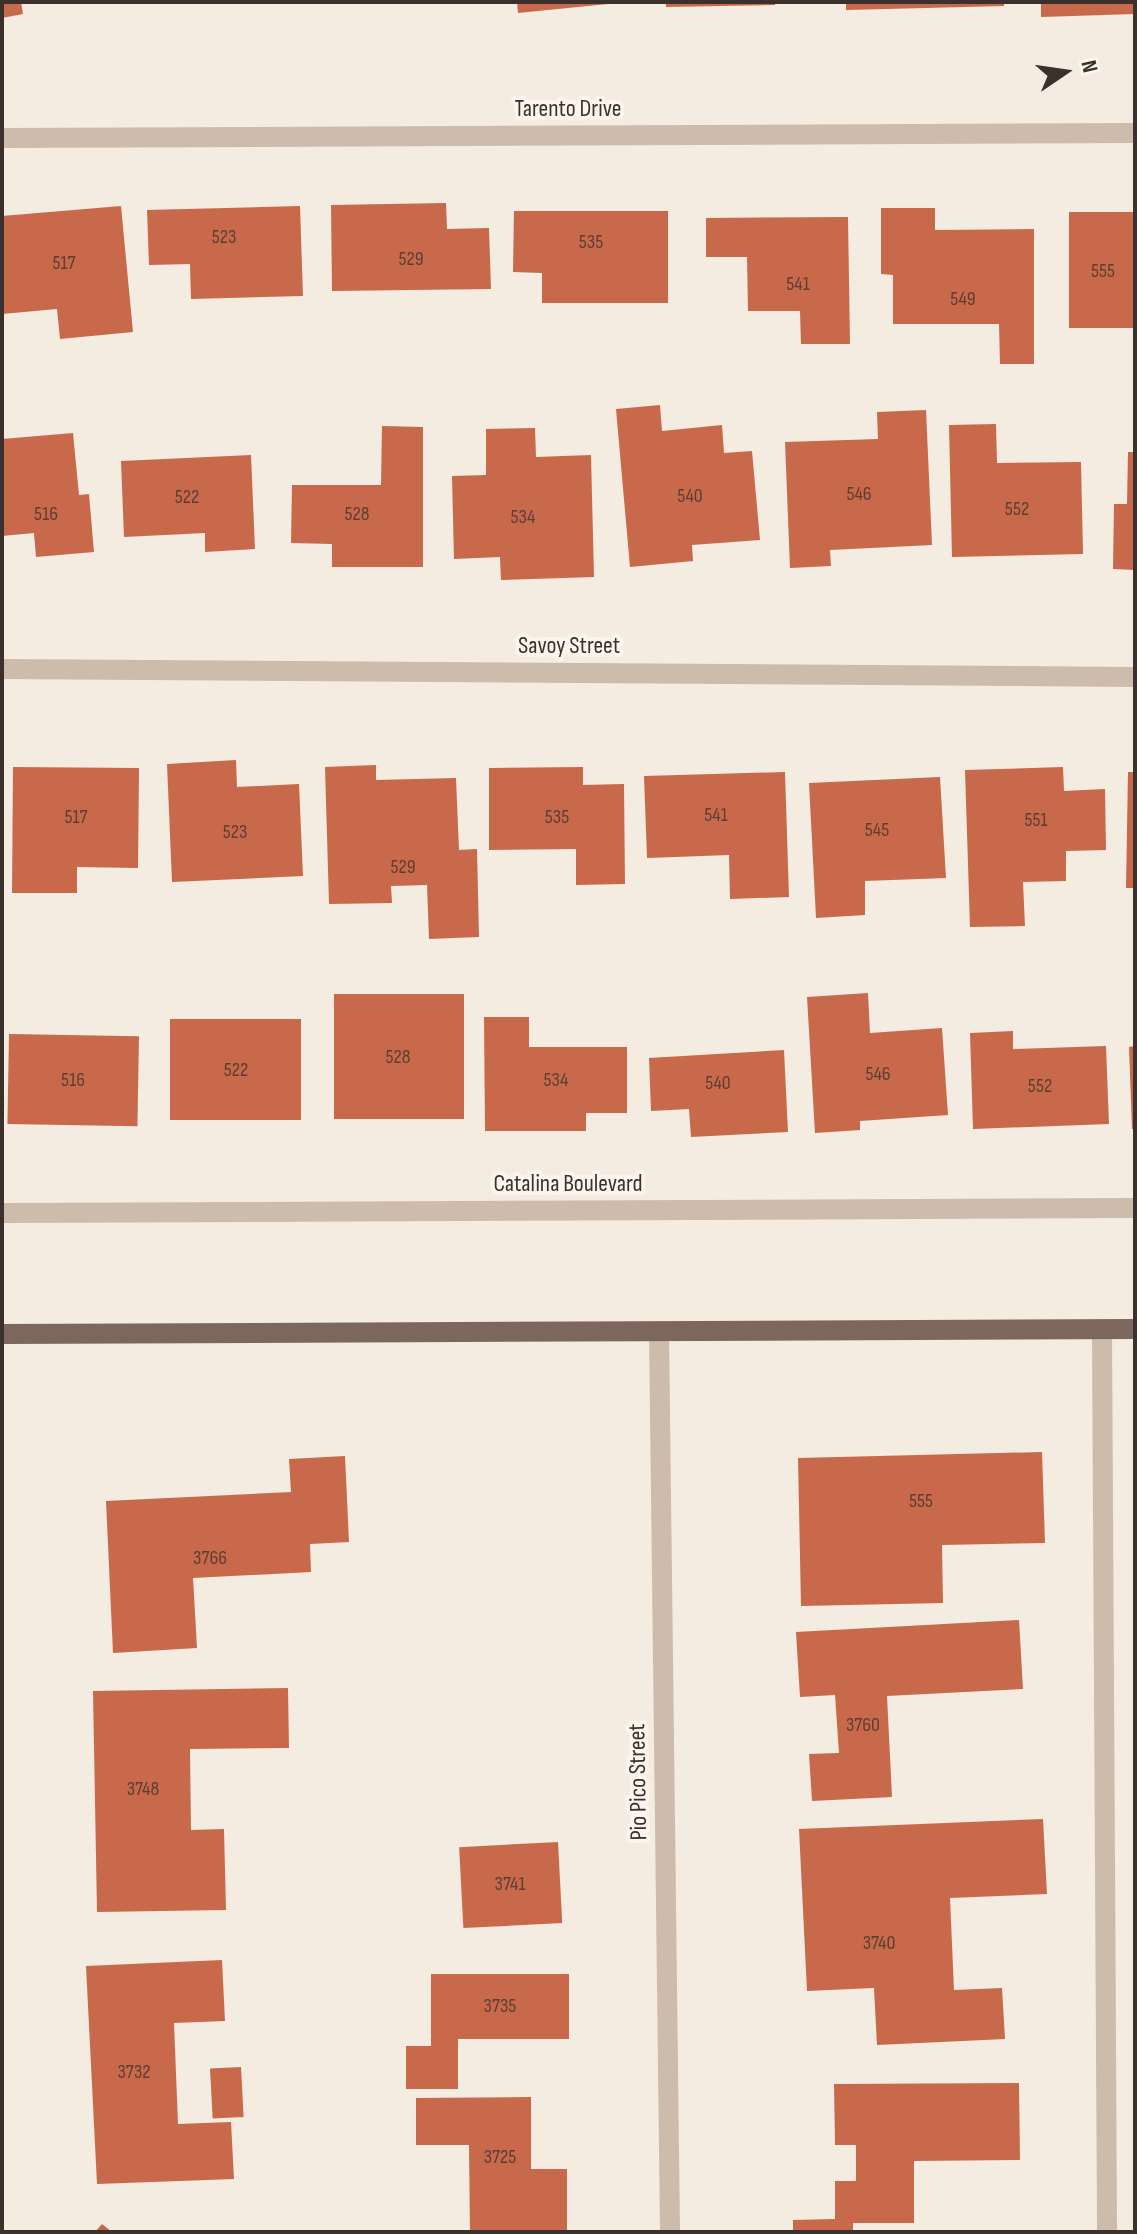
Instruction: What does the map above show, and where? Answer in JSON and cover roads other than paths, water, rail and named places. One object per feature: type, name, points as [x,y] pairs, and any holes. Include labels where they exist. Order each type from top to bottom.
[{"type":"main road","points":[[2,1334],[1135,1329]]},
{"type":"street","name":"Tarento Drive","points":[[2,138],[1135,133]]},
{"type":"street","name":"Savoy Street","points":[[2,669],[1135,677]]},
{"type":"street","name":"Catalina Boulevard","points":[[2,1213],[1135,1208]]},
{"type":"street","points":[[1102,1329],[1107,2232]]},
{"type":"street","name":"Pio Pico Street","points":[[659,1331],[670,2232]]}]
